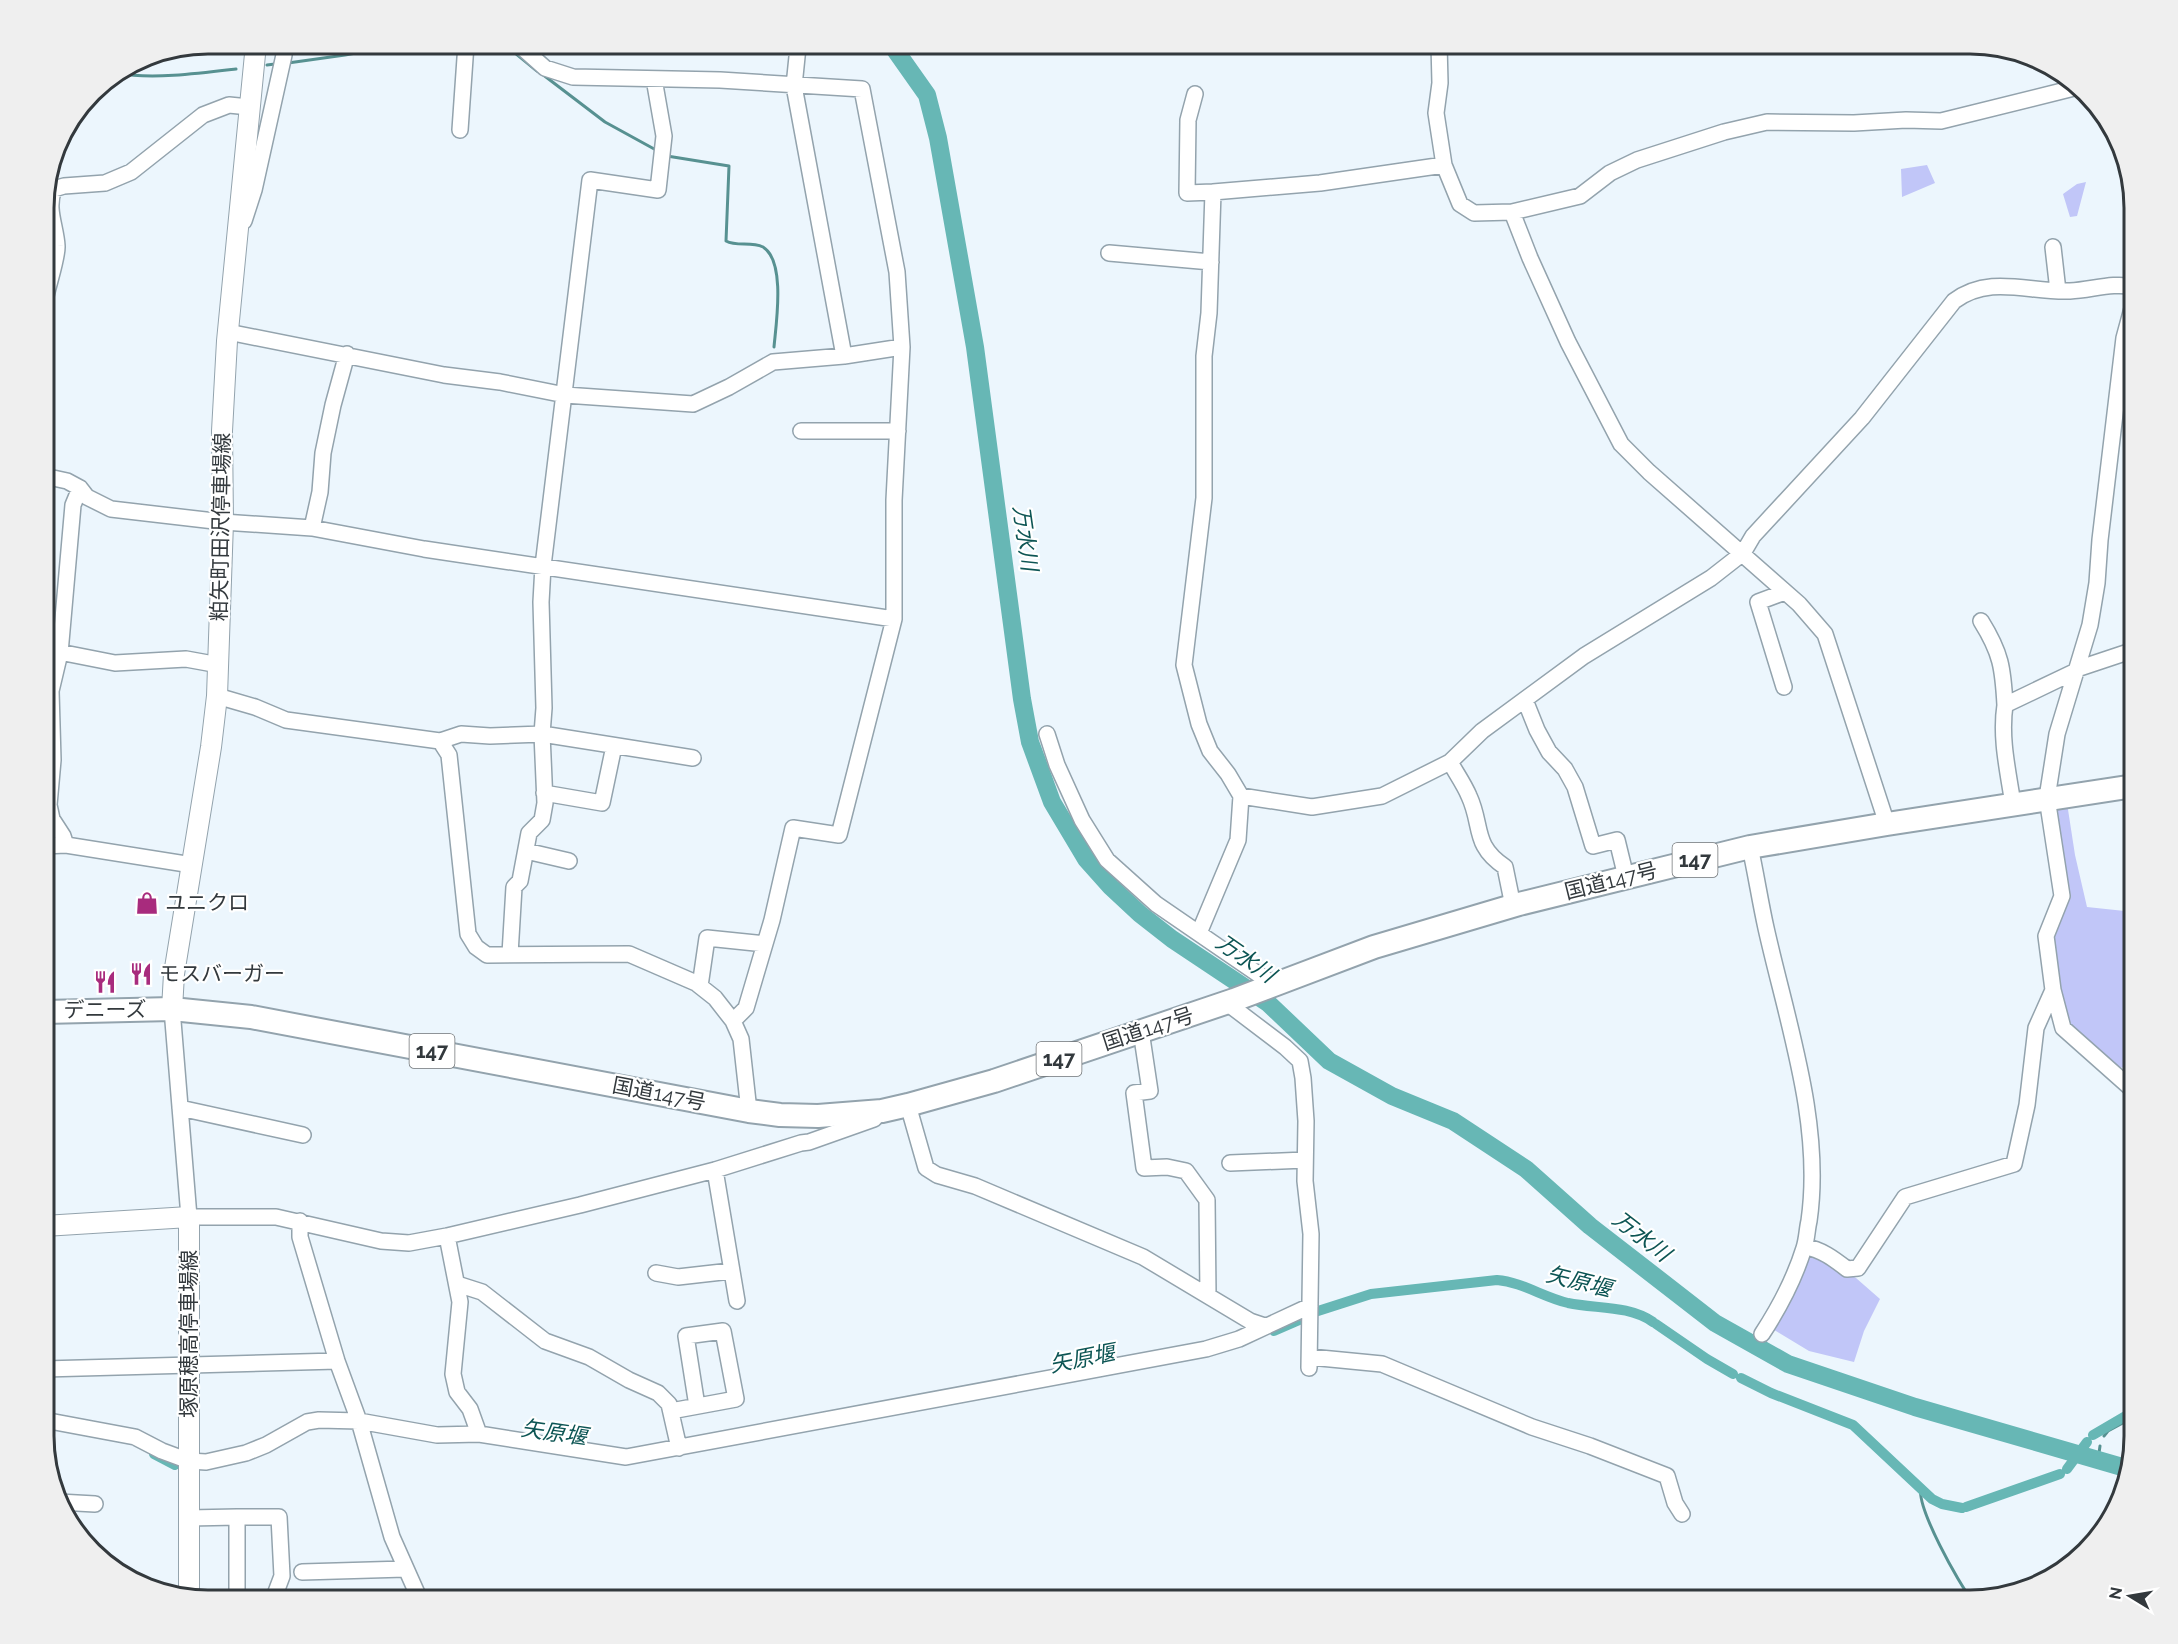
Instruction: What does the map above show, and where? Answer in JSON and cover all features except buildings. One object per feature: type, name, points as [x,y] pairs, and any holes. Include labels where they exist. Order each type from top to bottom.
[{"type":"highway","name":"国道147号","points":[[54,1012],[172,1009],[251,1017],[749,1111],[818,1116],[882,1111],[994,1081],[1231,1002],[1374,947],[1513,906],[1750,847],[2124,787]]},
{"type":"main road","name":"粕矢町田沢停車場線","points":[[172,1009],[174,974],[211,747],[217,696],[223,522],[222,431],[228,332],[255,54]]},
{"type":"main road","points":[[54,1225],[189,1217]]},
{"type":"main road","name":"塚原穂高停車場線","points":[[189,1217],[189,1589]]},
{"type":"street","points":[[460,130],[465,54]]},
{"type":"street","points":[[529,54],[545,68],[573,77],[720,80],[862,89],[897,272],[902,347],[894,500],[894,619],[839,835],[793,828],[765,944],[746,1008],[733,1021]]},
{"type":"street","points":[[797,54],[794,86],[844,356]]},
{"type":"street","points":[[1439,54],[1440,83],[1436,113],[1444,165],[1460,204],[1474,213],[1512,212],[1580,196],[1610,173],[1638,160],[1724,132],[1767,122],[1941,121],[2068,89]]},
{"type":"street","points":[[237,241],[254,190],[282,55]]},
{"type":"street","points":[[510,954],[514,887],[520,881],[529,833],[542,820],[544,793],[541,602],[543,566],[590,180],[658,190],[663,152],[654,78]]},
{"type":"street","points":[[1195,94],[1188,120],[1187,193],[1320,183],[1444,165]]},
{"type":"street","points":[[55,189],[105,183],[131,172],[203,115],[229,105],[249,106]]},
{"type":"street","points":[[1199,933],[1238,840],[1241,796],[1210,751],[1199,724],[1184,665],[1204,498],[1204,356],[1209,313],[1213,192]]},
{"type":"street","points":[[1512,212],[1568,342],[1621,444],[1649,472],[1785,592],[1825,634],[1887,824]]},
{"type":"street","points":[[54,232],[57,247],[54,261]]},
{"type":"street","points":[[2053,247],[2058,291]]},
{"type":"street","points":[[1109,253],[1211,262]]},
{"type":"street","points":[[1241,796],[1312,807],[1382,796],[1450,762],[1482,731],[1584,656],[1712,578],[1743,553],[1753,536],[1862,418],[1954,301],[1965,292],[2007,286],[2069,291],[2124,284]]},
{"type":"street","points":[[228,332],[444,375],[500,382],[565,395],[693,404],[773,362],[844,356],[902,347]]},
{"type":"street","points":[[2124,338],[2097,583],[2090,625],[2057,734],[2047,798],[2062,896],[2046,936],[2053,990],[2063,1028],[2124,1082]]},
{"type":"street","points":[[312,528],[320,492],[327,434],[347,354]]},
{"type":"street","points":[[801,431],[898,431]]},
{"type":"street","points":[[54,478],[67,481],[80,488],[87,497],[111,508],[223,522],[312,528],[424,549],[894,619]]},
{"type":"street","points":[[54,678],[60,653],[73,505],[80,488]]},
{"type":"street","points":[[1784,687],[1758,602],[1785,592]]},
{"type":"street","points":[[1981,621],[1995,643],[2002,669],[2005,705],[2003,733],[2013,804]]},
{"type":"street","points":[[54,652],[115,663],[186,659],[219,665]]},
{"type":"street","points":[[2005,705],[2076,670],[2124,653]]},
{"type":"street","points":[[217,696],[255,707],[286,720],[440,741],[461,734],[490,736],[542,734],[693,758]]},
{"type":"street","points":[[1525,700],[1549,752],[1565,769],[1575,787],[1593,846],[1617,840],[1626,877]]},
{"type":"street","points":[[1047,734],[1057,765],[1082,820],[1107,860],[1156,904],[1271,986]]},
{"type":"street","points":[[440,741],[449,754],[468,934],[476,947],[487,955],[629,954],[700,986],[716,998],[733,1021],[741,1039],[749,1111]]},
{"type":"street","points":[[544,793],[602,803],[614,746]]},
{"type":"street","points":[[1450,762],[1470,797],[1484,846],[1490,857],[1504,867],[1513,906]]},
{"type":"street","points":[[54,822],[66,845]]},
{"type":"street","points":[[54,846],[66,845],[192,865]]},
{"type":"street","points":[[1750,847],[1766,927],[1796,1050],[1811,1159],[1812,1200],[1805,1247],[1785,1292],[1762,1334]]},
{"type":"street","points":[[525,851],[569,861]]},
{"type":"street","points":[[700,986],[707,938],[765,944]]},
{"type":"street","points":[[1805,1247],[1831,1257],[1847,1269],[1858,1268],[1905,1197],[2014,1164],[2027,1106],[2036,1028],[2053,990]]},
{"type":"street","points":[[1231,1002],[1300,1061],[1306,1121],[1305,1181],[1311,1234],[1309,1363],[1382,1364],[1533,1428],[1590,1446],[1667,1476],[1675,1503],[1682,1514]]},
{"type":"street","points":[[172,1009],[189,1217],[276,1217],[381,1241],[409,1243],[580,1205],[715,1170],[809,1142],[874,1119],[882,1111]]},
{"type":"street","points":[[1141,1031],[1150,1091],[1134,1093],[1144,1168],[1167,1167],[1186,1171],[1207,1200],[1208,1295]]},
{"type":"street","points":[[908,1105],[926,1168],[937,1175],[975,1186],[1143,1257],[1250,1322],[1265,1326]]},
{"type":"street","points":[[180,1108],[303,1135]]},
{"type":"street","points":[[801,1143],[813,1133],[818,1116]]},
{"type":"street","points":[[1230,1162],[1305,1160]]},
{"type":"street","points":[[715,1170],[737,1301]]},
{"type":"street","points":[[300,1221],[300,1237],[337,1361],[359,1421],[392,1537],[415,1590]]},
{"type":"street","points":[[447,1236],[460,1302],[453,1374],[457,1392],[470,1409],[479,1434]]},
{"type":"street","points":[[656,1273],[678,1277],[731,1271]]},
{"type":"street","points":[[457,1284],[482,1292],[545,1341],[589,1357],[629,1380],[658,1393],[669,1404],[679,1448]]},
{"type":"street","points":[[54,1422],[135,1437],[162,1451],[189,1461],[206,1462],[246,1453],[266,1445],[307,1422],[319,1420],[359,1421],[437,1435],[479,1434],[626,1457],[1206,1349],[1239,1339],[1310,1306]]},
{"type":"street","points":[[671,1411],[736,1399],[723,1331],[686,1336],[697,1406]]},
{"type":"street","points":[[54,1369],[337,1361]]},
{"type":"street","points":[[70,1503],[95,1504]]},
{"type":"street","points":[[237,1517],[237,1590]]},
{"type":"street","points":[[189,1518],[279,1517],[282,1576],[277,1590]]},
{"type":"street","points":[[302,1572],[405,1569]]},
{"type":"shaded area","points":[[1927,165],[1935,183],[1902,197],[1901,169]]},
{"type":"shaded area","points":[[2086,182],[2077,216],[2070,217],[2063,194],[2077,184]]},
{"type":"shaded area","points":[[2067,803],[2075,855],[2087,907],[2124,911],[2124,1067],[2118,1068],[2067,1025],[2050,936],[2066,894],[2053,805]]},
{"type":"shaded area","points":[[1809,1251],[1856,1278],[1880,1299],[1864,1331],[1854,1362],[1809,1351],[1771,1328]]},
{"type":"waterway","points":[[288,63],[350,54]]},
{"type":"waterway","points":[[516,54],[537,71]]},
{"type":"waterway","name":"万水川","points":[[898,54],[927,95],[938,138],[975,347],[1022,699],[1030,742],[1052,802],[1086,859],[1140,914],[1172,939],[1268,1003],[1329,1061],[1392,1096],[1453,1121],[1526,1169],[1590,1226],[1715,1323],[1788,1364],[1915,1407],[2121,1467]]},
{"type":"waterway","points":[[267,65],[275,64]]},
{"type":"waterway","points":[[131,75],[161,76],[236,69]]},
{"type":"waterway","points":[[542,74],[605,122],[656,150]]},
{"type":"waterway","points":[[667,156],[729,166],[726,241],[763,247],[770,254],[775,265],[778,294],[774,347]]},
{"type":"waterway","name":"矢原堰","points":[[1318,1311],[1371,1294],[1497,1280],[1506,1281],[1568,1303],[1623,1310],[1653,1322]]},
{"type":"waterway","name":"矢原堰","points":[[1274,1331],[1304,1318]]},
{"type":"waterway","name":"矢原堰","points":[[1656,1324],[1733,1374]]},
{"type":"waterway","name":"矢原堰","points":[[1741,1378],[1771,1393],[1853,1425],[1932,1499],[1942,1504],[1962,1508]]},
{"type":"waterway","name":"矢原堰","points":[[2093,1435],[2124,1417]]},
{"type":"waterway","points":[[2104,1436],[2108,1431],[2124,1422]]},
{"type":"waterway","name":"矢原堰","points":[[2067,1469],[2087,1442]]},
{"type":"waterway","points":[[2098,1460],[2100,1446]]},
{"type":"waterway","name":"矢原堰","points":[[154,1454],[175,1465]]},
{"type":"waterway","name":"矢原堰","points":[[1966,1507],[2060,1474]]},
{"type":"waterway","points":[[1921,1488],[1921,1498],[1932,1528],[1966,1590]]},
{"type":"place","name":"ユニクロ","points":[[147,903]]},
{"type":"place","name":"モスバーガー","points":[[141,974]]},
{"type":"place","name":"デニーズ","points":[[105,982]]}]
